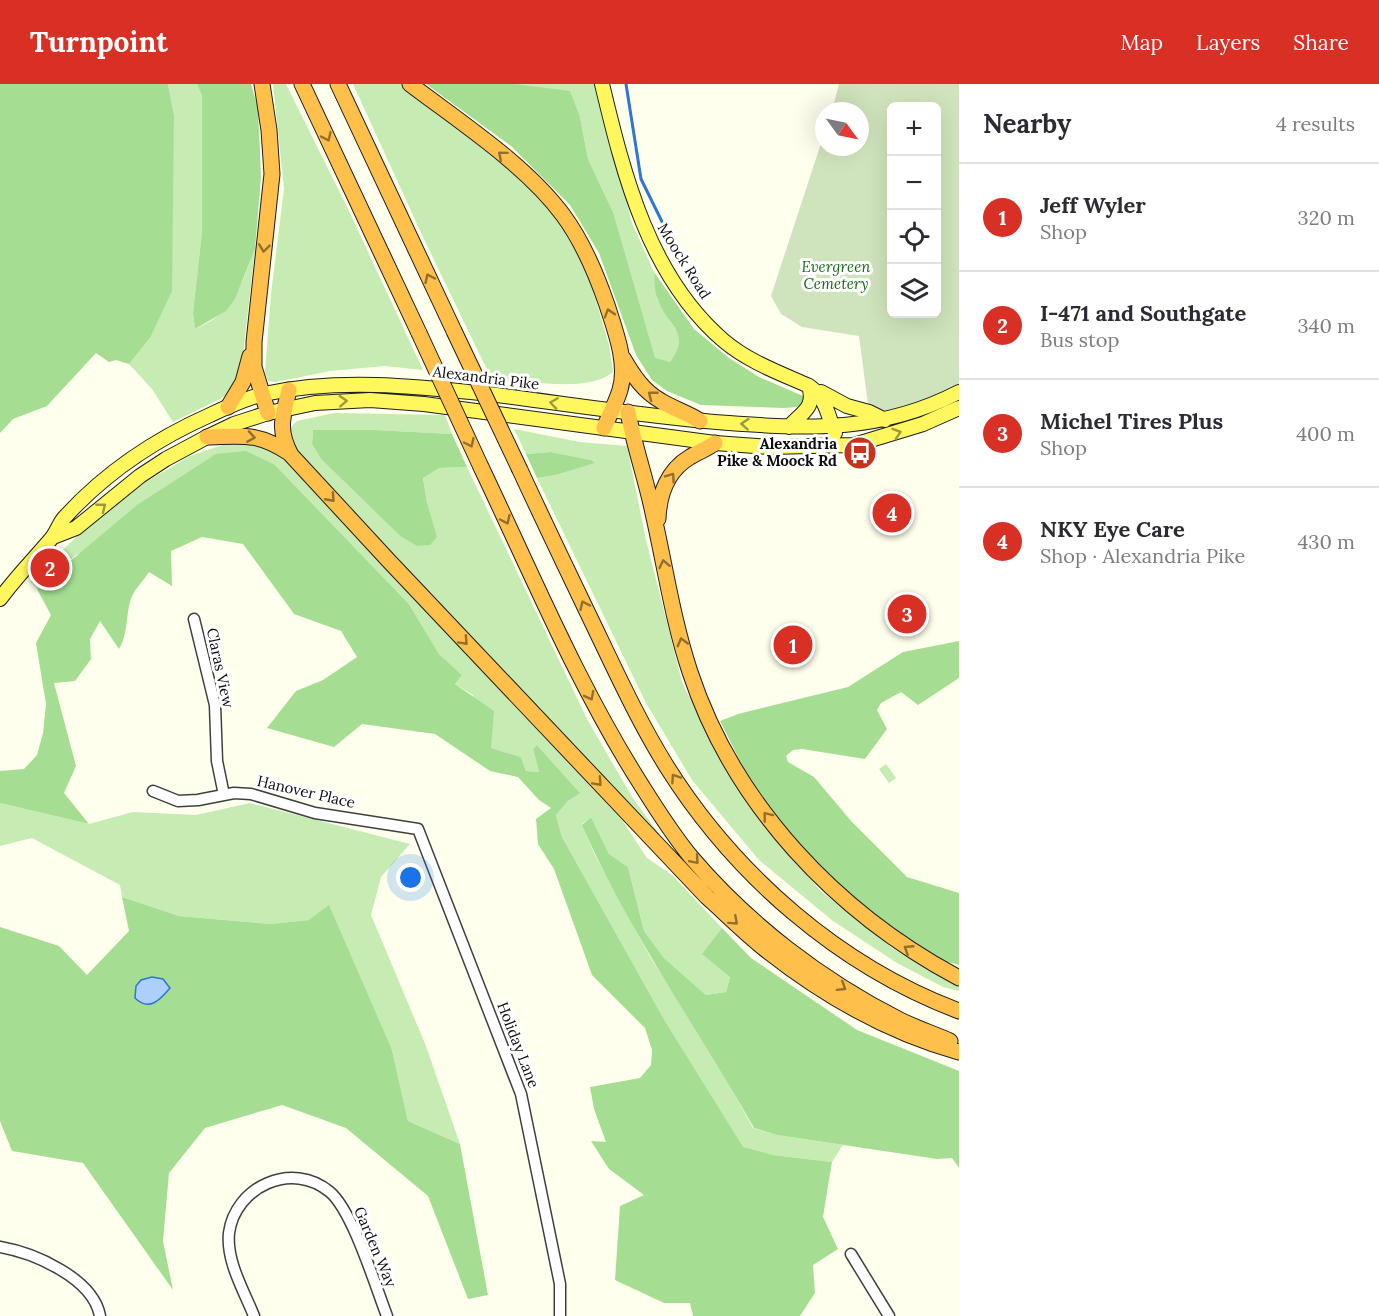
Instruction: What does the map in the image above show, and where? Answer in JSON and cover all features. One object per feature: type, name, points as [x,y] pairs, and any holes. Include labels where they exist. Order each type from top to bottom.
[{"type":"highway","points":[[262,84],[269,130],[272,174],[254,342],[254,367],[268,412]]},
{"type":"highway","points":[[302,84],[583,683],[614,741],[653,802],[690,855],[733,902],[776,940],[840,986],[901,1020],[959,1045]]},
{"type":"highway","points":[[338,84],[615,670],[648,735],[668,768],[703,819],[765,887],[839,948],[896,981],[959,1011]]},
{"type":"highway","points":[[410,84],[529,178],[562,214],[589,260],[599,282],[620,352],[623,372],[620,389],[604,428]]},
{"type":"highway","points":[[228,407],[243,382],[254,342]]},
{"type":"highway","points":[[620,352],[633,376],[646,390],[661,401],[700,421]]},
{"type":"highway","points":[[289,390],[282,430],[283,440],[291,454],[445,621],[707,897],[763,948],[805,979],[877,1021],[927,1043],[959,1052]]},
{"type":"highway","points":[[628,412],[690,672],[725,751],[760,807],[810,867],[861,915],[918,955],[959,978]]},
{"type":"highway","points":[[207,437],[242,435],[255,437],[291,454]]},
{"type":"highway","points":[[657,531],[658,505],[664,486],[675,469],[689,457],[715,443]]},
{"type":"main road","name":"Moock Road","points":[[602,84],[634,203],[650,240],[684,296],[702,318],[731,346],[819,393],[826,402],[840,446]]},
{"type":"main road","name":"Alexandria Pike","points":[[0,599],[15,578],[52,537],[63,519],[98,486],[176,430],[261,395],[316,386],[367,384],[416,387],[700,421],[789,427],[832,426],[885,420],[911,413],[959,392]]},
{"type":"main road","points":[[809,386],[847,406],[869,412],[885,420]]},
{"type":"main road","points":[[789,427],[811,403],[812,394],[809,386]]},
{"type":"main road","name":"Alexandria Pike","points":[[52,537],[76,528],[140,477],[166,459],[207,437],[268,412],[315,403],[395,401],[715,443],[769,447],[854,446],[894,435],[959,408]]},
{"type":"main road","points":[[825,447],[832,426]]},
{"type":"street","name":"Claras View","points":[[194,619],[215,705],[217,761],[224,795]]},
{"type":"street","name":"Hanover Place","points":[[153,791],[178,801],[198,800],[234,793],[251,794],[315,813],[418,829]]},
{"type":"street","name":"Holiday Lane","points":[[418,829],[521,1094],[560,1284],[560,1316]]},
{"type":"street","name":"Garden Way","points":[[254,1316],[232,1262],[229,1234],[237,1210],[244,1198],[274,1180],[286,1178],[310,1181],[331,1192],[345,1211],[387,1316]]},
{"type":"street","points":[[0,1247],[26,1254],[63,1271],[92,1297],[100,1316]]},
{"type":"street","points":[[851,1254],[889,1316]]},
{"type":"green space","points":[[0,84],[168,84],[174,115],[172,291],[150,338],[129,364],[116,360],[109,362],[96,353],[47,406],[13,419],[0,433]]},
{"type":"green space","points":[[168,84],[197,84],[202,96],[202,231],[193,313],[195,329],[220,314],[235,297],[255,249],[241,372],[232,391],[173,422],[152,389],[129,364],[150,338],[172,170],[174,115]]},
{"type":"green space","points":[[197,84],[251,84],[258,108],[261,177],[255,249],[235,299],[226,311],[195,329],[193,313],[202,231],[202,96]]},
{"type":"green space","points":[[273,84],[286,84],[348,209],[423,370],[385,366],[330,371],[276,382],[268,381],[265,373],[271,294],[284,189]]},
{"type":"green space","points":[[353,84],[401,84],[522,180],[555,215],[587,270],[609,345],[613,372],[601,379],[571,384],[491,378]]},
{"type":"green space","points":[[426,84],[514,84],[570,91],[580,117],[588,159],[613,212],[655,358],[670,362],[676,352],[679,336],[657,297],[654,272],[694,329],[729,358],[759,377],[803,396],[803,402],[797,407],[784,408],[701,405],[667,391],[652,380],[636,355],[599,253],[570,205],[511,146]]},
{"type":"green space","points":[[514,84],[597,84],[632,223],[654,272],[657,299],[679,335],[680,349],[670,362],[655,359],[649,343],[613,212],[588,159],[580,117]]},
{"type":"green space","name":"Evergreen Cemetery","points":[[839,84],[959,84],[959,392],[911,413],[869,412],[859,336],[802,327],[781,314],[771,296],[817,156],[869,156],[869,102],[834,102]]},
{"type":"green space","points":[[334,413],[445,415],[452,434],[313,430],[312,444],[321,459],[400,536],[427,503],[423,477],[439,468],[467,467],[587,719],[632,797],[678,860],[315,473],[292,443],[289,429],[297,421]]},
{"type":"green space","points":[[514,429],[580,442],[627,446],[646,540],[682,682],[712,743],[765,828],[821,891],[892,948],[959,987],[959,991],[943,987],[897,963],[833,921],[759,860],[692,780],[646,703],[537,478],[556,475],[594,463],[591,460],[551,452],[526,454]]},
{"type":"green space","points":[[313,430],[452,434],[467,467],[439,468],[423,478],[427,503],[437,537],[430,545],[417,546],[400,536],[321,459],[312,444]]},
{"type":"green space","points":[[231,442],[267,446],[284,460],[622,820],[647,858],[672,875],[722,928],[703,954],[730,976],[726,992],[706,995],[664,958],[644,931],[628,867],[609,854],[591,817],[582,824],[594,853],[649,955],[715,1059],[753,1128],[777,1135],[843,1145],[832,1162],[773,1155],[743,1148],[665,1021],[562,837],[556,815],[579,792],[537,745],[533,749],[539,772],[526,771],[521,757],[491,748],[473,695],[455,684],[462,675],[439,654],[409,604],[275,465],[76,555],[37,589],[30,581],[90,524],[139,486],[190,456]]},
{"type":"green space","points":[[246,451],[275,465],[409,604],[439,654],[462,675],[455,684],[494,711],[491,748],[521,757],[526,771],[539,772],[533,749],[537,745],[580,793],[568,801],[556,815],[562,837],[665,1021],[743,1147],[773,1155],[832,1162],[823,1217],[838,1249],[813,1265],[815,1293],[800,1316],[693,1316],[690,1303],[664,1303],[615,1280],[620,1206],[644,1195],[609,1169],[591,1141],[606,1142],[594,1109],[590,1087],[640,1078],[651,1065],[652,1050],[645,1028],[592,975],[554,869],[538,844],[536,819],[551,808],[539,800],[518,777],[490,771],[435,734],[362,724],[334,747],[267,728],[296,691],[323,680],[357,657],[341,631],[294,614],[243,544],[202,537],[171,551],[172,586],[149,572],[132,596],[119,649],[100,621],[90,639],[91,659],[75,681],[54,683],[76,766],[64,793],[89,824],[0,803],[0,771],[24,769],[37,755],[43,733],[46,704],[36,643],[51,615],[37,589],[137,505],[216,454]]},
{"type":"green space","points":[[551,452],[591,460],[595,463],[556,475],[537,478],[526,454]]},
{"type":"green space","points":[[959,641],[959,678],[918,705],[901,692],[881,703],[877,710],[887,729],[865,759],[802,749],[793,750],[786,756],[788,762],[814,777],[852,822],[907,877],[959,893],[959,965],[937,959],[884,925],[829,876],[778,819],[747,775],[720,721],[738,714],[848,687],[903,652]]},
{"type":"green space","points":[[886,764],[896,778],[889,783],[879,769]]},
{"type":"green space","points":[[0,803],[89,824],[133,812],[196,815],[250,803],[410,844],[381,877],[371,915],[426,1046],[460,1144],[408,1121],[392,1050],[309,920],[271,924],[179,916],[122,897],[120,885],[32,838],[0,846]]},
{"type":"green space","points":[[591,817],[609,854],[628,867],[644,931],[664,958],[706,995],[726,992],[730,977],[702,954],[722,928],[751,958],[857,1030],[959,1071],[959,1168],[952,1158],[937,1159],[777,1135],[754,1128],[620,903],[582,825]]},
{"type":"green space","points":[[122,897],[179,916],[271,924],[309,920],[329,905],[392,1050],[408,1121],[460,1144],[488,1295],[468,1299],[428,1196],[346,1128],[282,1105],[205,1128],[169,1173],[163,1241],[173,1290],[83,1163],[12,1151],[0,1121],[0,927],[59,946],[87,975],[129,931]]},
{"type":"water","points":[[152,977],[163,979],[170,988],[154,1003],[145,1004],[135,998],[136,986],[141,980]]},
{"type":"waterway","points":[[626,84],[641,179],[673,244],[681,254]]},
{"type":"place","name":"Alexandria Pike & Moock Rd","points":[[860,453]]},
{"type":"place","name":"NKY Eye Care","points":[[892,513]]},
{"type":"place","name":"I-471 and Southgate","points":[[50,568]]},
{"type":"place","name":"Michel Tires Plus","points":[[907,614]]},
{"type":"place","name":"Jeff Wyler","points":[[793,645]]}]
